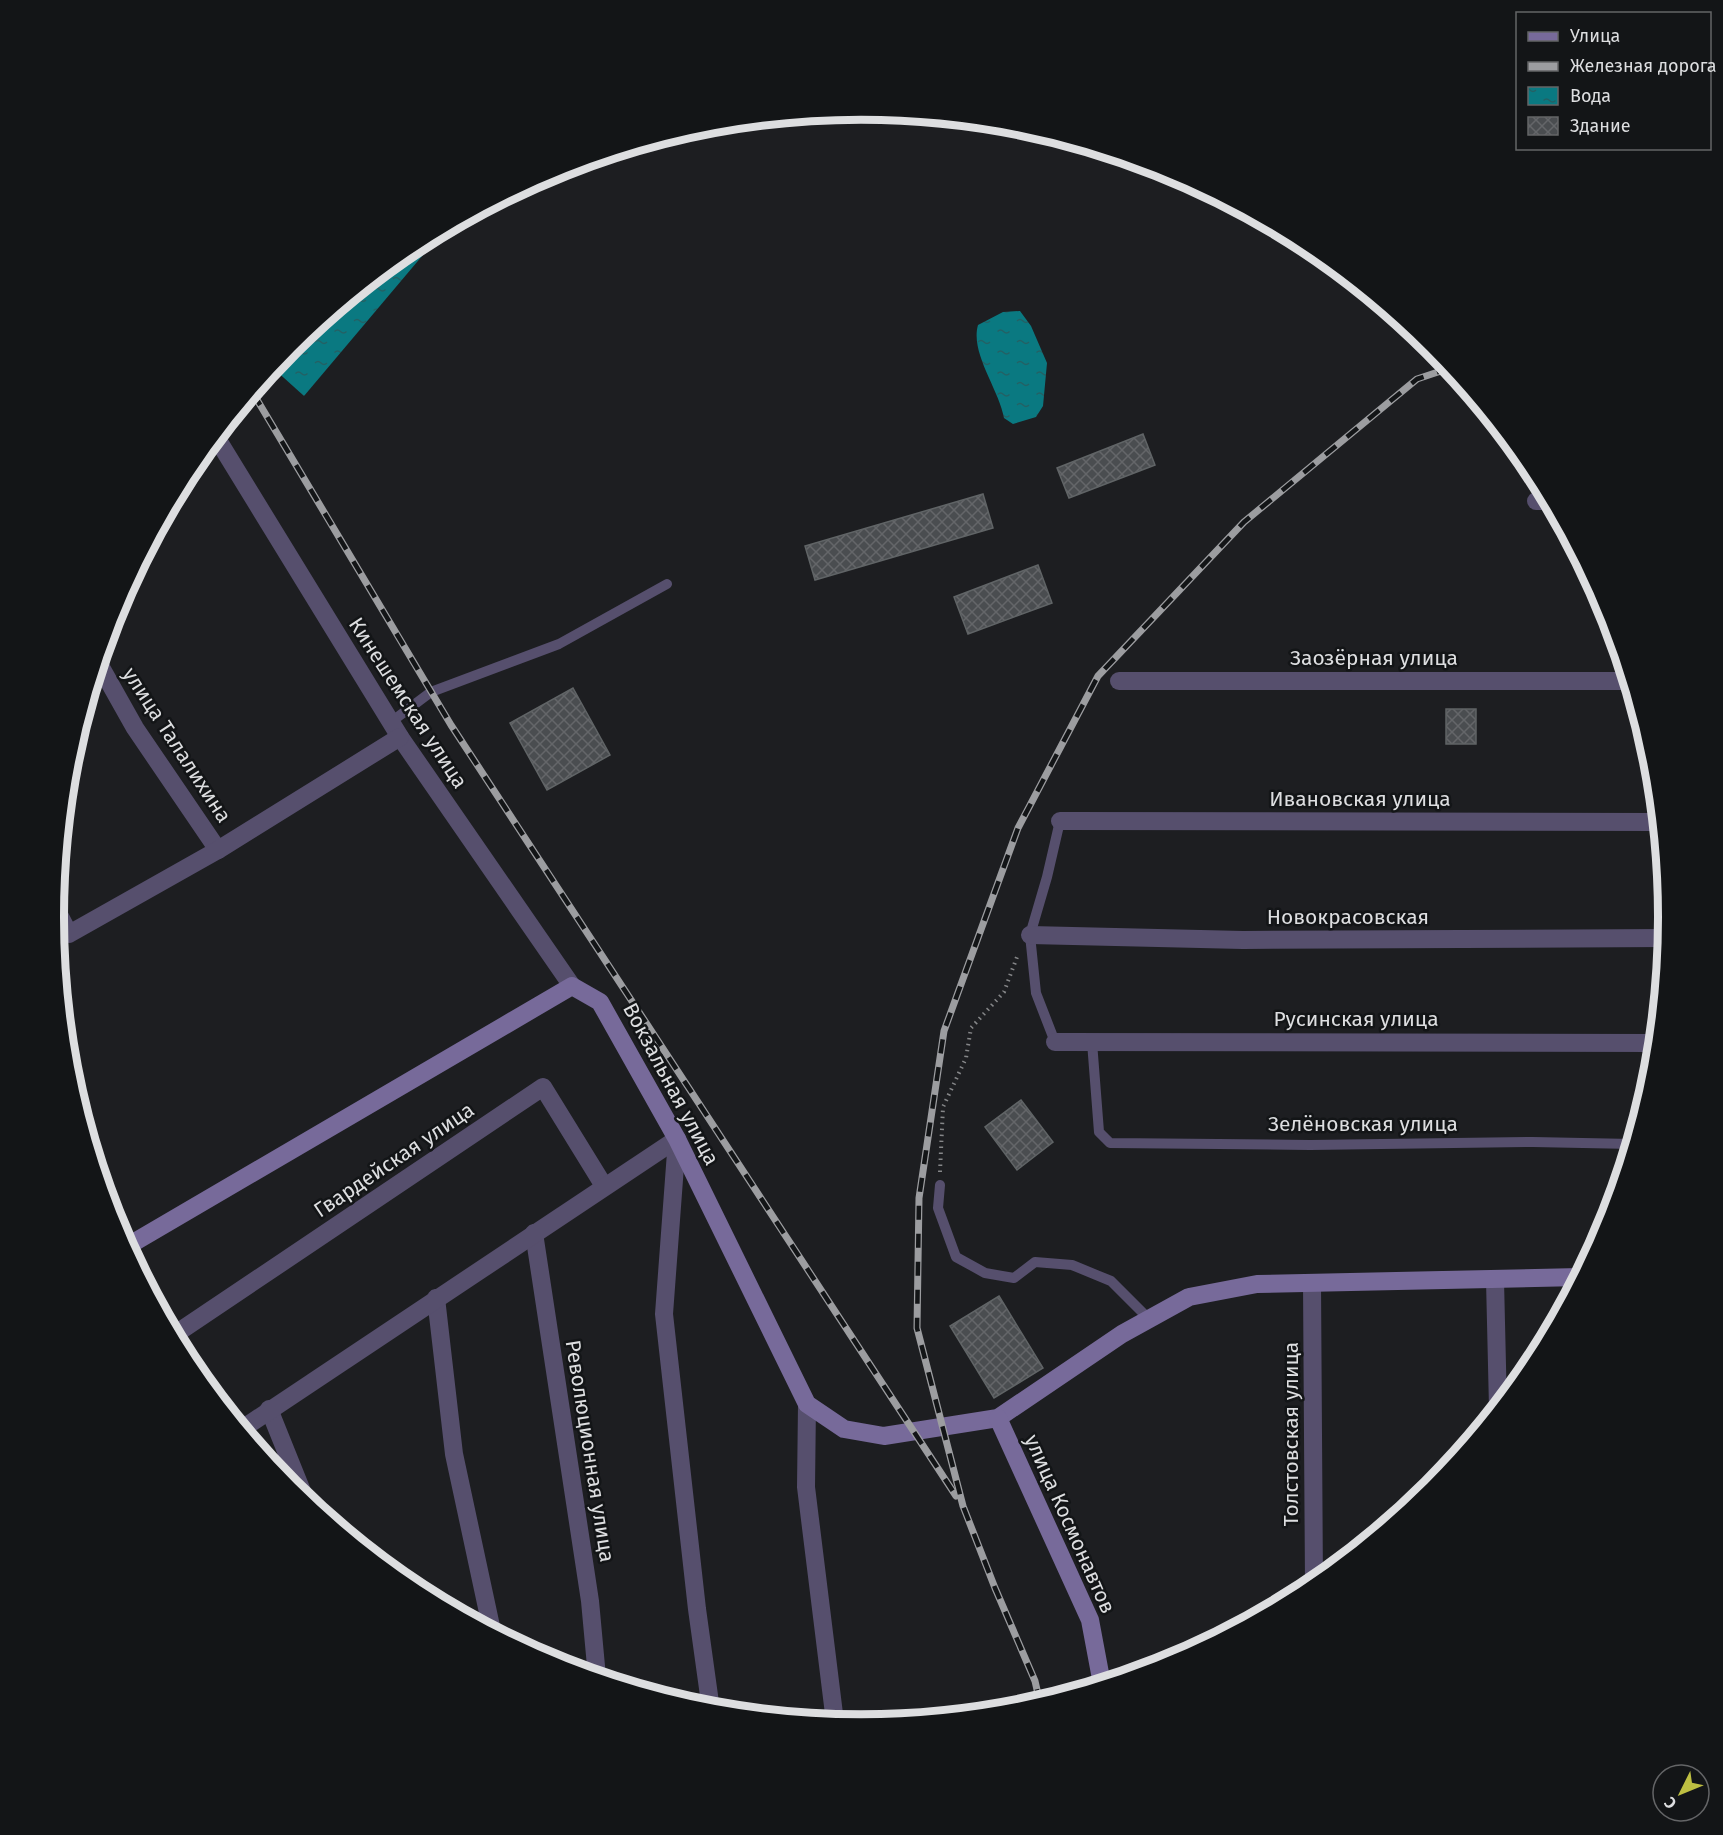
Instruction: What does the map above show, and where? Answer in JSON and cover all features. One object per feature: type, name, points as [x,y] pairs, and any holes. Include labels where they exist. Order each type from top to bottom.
[{"type":"main road","name":"Вокзальная улица","points":[[572,986],[600,1002],[677,1139],[807,1404],[844,1429],[884,1436],[998,1418]]},
{"type":"main road","points":[[134,1242],[572,986]]},
{"type":"main road","points":[[998,1418],[1122,1334],[1189,1297],[1257,1284],[1572,1277]]},
{"type":"main road","name":"улица Космонавтов","points":[[998,1418],[1090,1620],[1101,1677]]},
{"type":"street","name":"Кинешемская улица","points":[[220,444],[395,730],[572,986]]},
{"type":"street","name":"улица Талалихина","points":[[104,672],[135,728],[218,850]]},
{"type":"street","name":"Заозёрная улица","points":[[1119,681],[1622,681]]},
{"type":"street","points":[[64,925],[69,934],[218,850],[395,730]]},
{"type":"street","name":"Ивановская улица","points":[[1060,821],[1653,822]]},
{"type":"street","name":"Новокрасовская","points":[[1030,935],[1243,940],[1658,938]]},
{"type":"street","name":"Русинская улица","points":[[1055,1042],[1648,1042]]},
{"type":"street","name":"Гвардейская улица","points":[[180,1331],[543,1087],[604,1186]]},
{"type":"street","points":[[247,1425],[677,1139]]},
{"type":"street","points":[[677,1139],[664,1314],[697,1609],[710,1700]]},
{"type":"street","name":"Революционная улица","points":[[534,1233],[590,1601],[596,1669]]},
{"type":"street","points":[[1496,1280],[1498,1398]]},
{"type":"street","name":"Толстовская улица","points":[[1312,1283],[1314,1573]]},
{"type":"street","points":[[436,1298],[454,1454],[490,1622]]},
{"type":"street","points":[[807,1404],[806,1487],[834,1713]]},
{"type":"street","points":[[270,1409],[298,1481]]},
{"type":"lane","points":[[395,730],[431,692],[559,644],[666,584]]},
{"type":"lane","points":[[1055,1042],[1036,993],[1030,935],[1060,821]]},
{"type":"lane","name":"Зелёновская улица","points":[[1092,1042],[1099,1132],[1110,1143],[1625,1144]]},
{"type":"lane","points":[[940,1185],[938,1208],[956,1257],[985,1273],[1014,1278],[1035,1262],[1072,1265],[1111,1281],[1149,1319]]},
{"type":"path","points":[[940,1185],[943,1107],[966,1058],[971,1028],[1004,992],[1019,953],[1030,935]]},
{"type":"water","points":[[427,250],[304,396],[279,374],[336,318],[376,285]]},
{"type":"water","points":[[1020,311],[1031,326],[1047,363],[1043,406],[1036,417],[1013,424],[1004,418],[997,395],[981,359],[977,336],[978,325],[1003,312]]},
{"type":"building","points":[[1143,434],[1155,465],[1069,498],[1057,468]]},
{"type":"building","points":[[983,494],[993,528],[815,580],[805,546]]},
{"type":"building","points":[[1038,565],[1052,603],[968,634],[954,597]]},
{"type":"building","points":[[573,688],[610,755],[547,790],[510,723]]},
{"type":"building","points":[[1446,709],[1476,709],[1476,744],[1446,744]]},
{"type":"building","points":[[1021,1100],[1053,1142],[1017,1170],[985,1127]]},
{"type":"building","points":[[999,1296],[1043,1368],[994,1398],[950,1326]]},
{"type":"railway","points":[[1038,1694],[1035,1681],[963,1506],[917,1328],[919,1198],[944,1031],[1018,828],[1098,676],[1244,522],[1417,379],[1441,371]]},
{"type":"railway","points":[[256,399],[451,725],[956,1496]]}]
